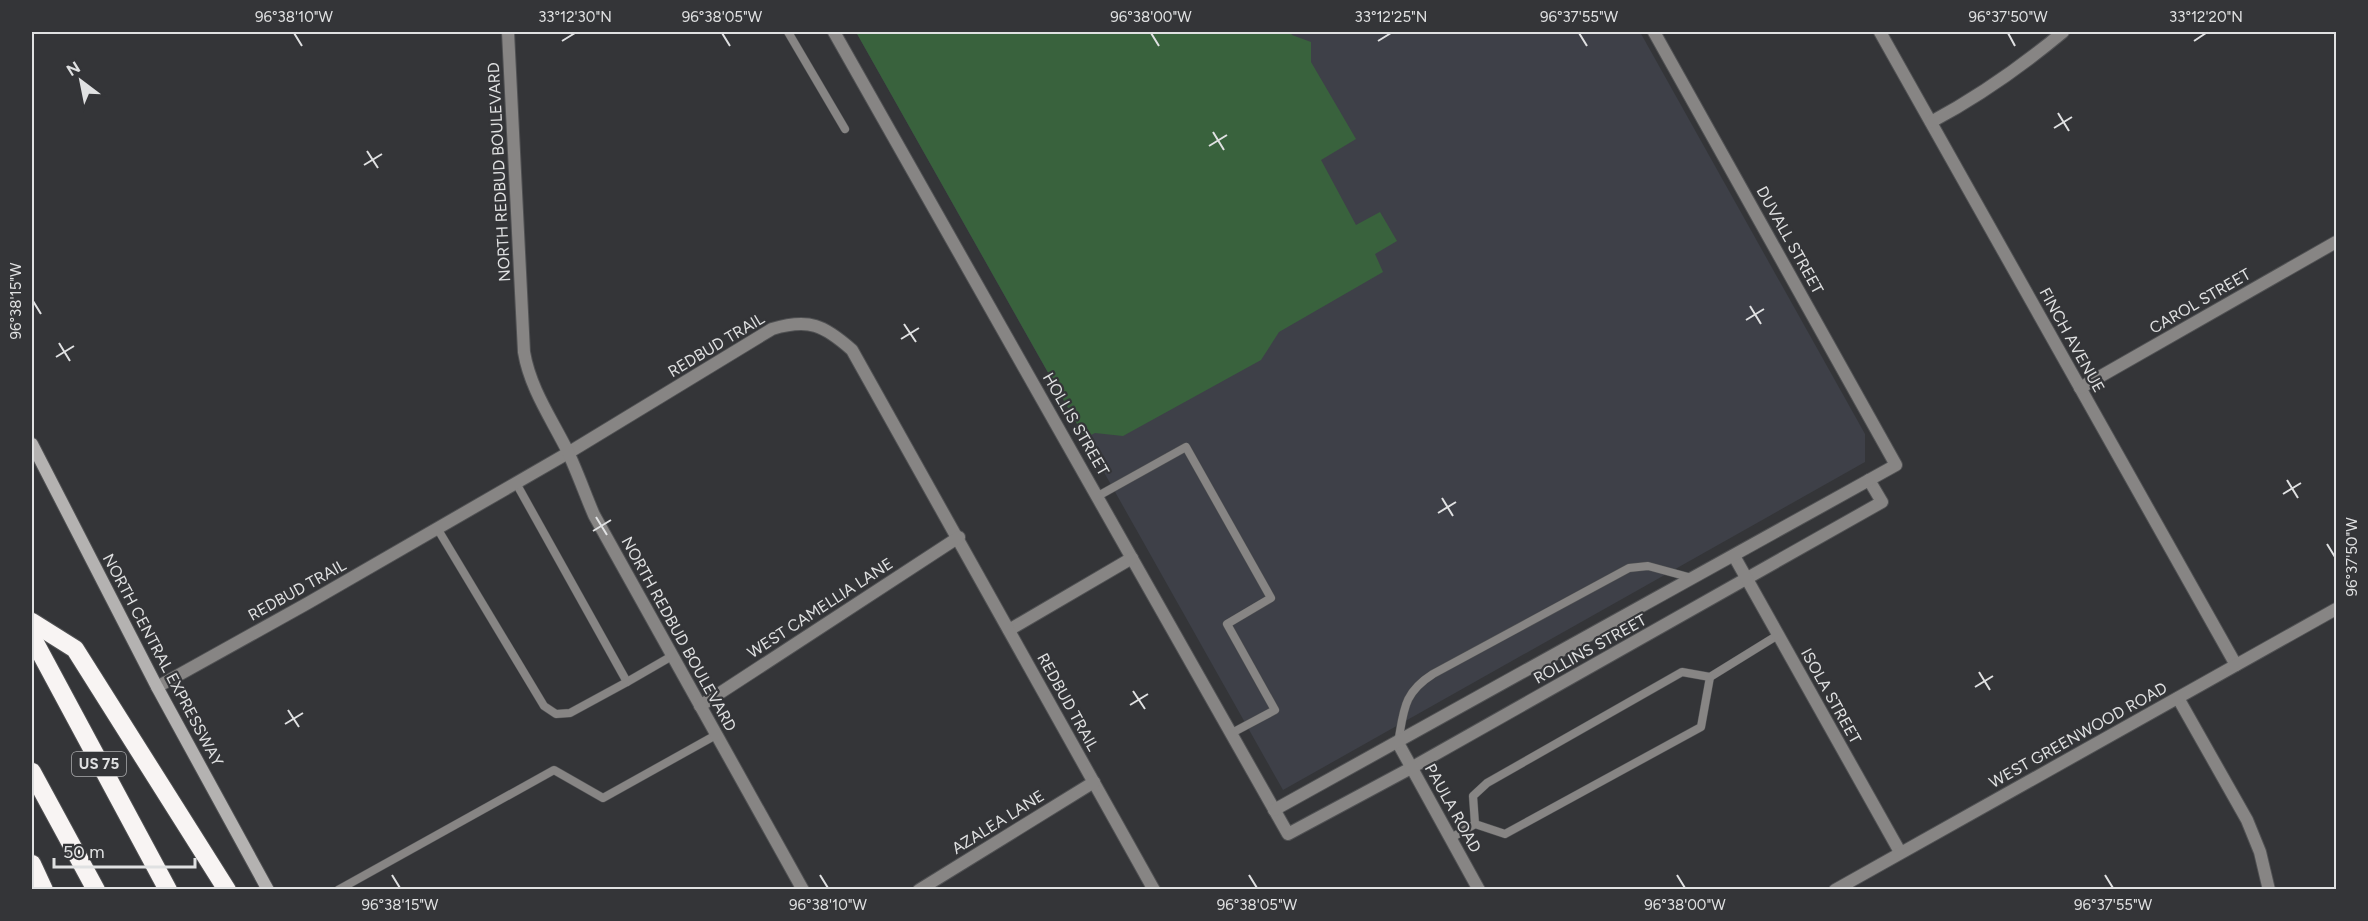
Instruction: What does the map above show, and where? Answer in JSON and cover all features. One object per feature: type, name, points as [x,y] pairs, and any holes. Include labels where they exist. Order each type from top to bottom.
[{"type":"highway","points":[[32,622],[75,649],[227,890]]},
{"type":"highway","name":"US 75","points":[[32,637],[168,890]]},
{"type":"highway","points":[[32,772],[96,890]]},
{"type":"highway","points":[[32,864],[44,890]]},
{"type":"main road","name":"NORTH CENTRAL EXPRESSWAY","points":[[32,444],[157,687],[268,890]]},
{"type":"street","name":"NORTH REDBUD BOULEVARD","points":[[508,32],[524,352],[533,387],[568,453],[594,515],[803,890]]},
{"type":"street","name":"HOLLIS STREET","points":[[834,32],[1288,834]]},
{"type":"street","name":"DUVALL STREET","points":[[1654,32],[1896,465]]},
{"type":"street","name":"FINCH AVENUE","points":[[1880,32],[2236,664]]},
{"type":"street","points":[[1931,122],[1963,105],[1998,82],[2064,32]]},
{"type":"street","name":"CAROL STREET","points":[[2080,388],[2337,242]]},
{"type":"street","name":"REDBUD TRAIL","points":[[157,687],[568,453],[772,329],[791,323],[808,323],[824,328],[852,350],[1154,890]]},
{"type":"street","name":"ROLLINS STREET","points":[[1274,810],[1896,465]]},
{"type":"street","name":"ROLLINS STREET","points":[[1288,834],[1411,768],[1882,502],[1869,480]]},
{"type":"street","name":"WEST CAMELLIA LANE","points":[[700,706],[958,537]]},
{"type":"street","name":"ISOLA STREET","points":[[1734,556],[1900,852]]},
{"type":"street","points":[[1009,630],[1132,558]]},
{"type":"street","name":"WEST GREENWOOD ROAD","points":[[1835,890],[2337,609]]},
{"type":"street","points":[[2178,698],[2247,820],[2260,852],[2269,890]]},
{"type":"street","name":"PAULA ROAD","points":[[1398,743],[1479,890]]},
{"type":"street","name":"AZALEA LANE","points":[[919,890],[1094,782]]},
{"type":"lane","points":[[788,32],[845,129]]},
{"type":"lane","points":[[1098,496],[1186,447],[1271,598],[1227,624],[1275,710],[1230,734]]},
{"type":"lane","points":[[516,483],[627,682]]},
{"type":"lane","points":[[437,528],[544,706],[556,714],[570,713],[672,656]]},
{"type":"lane","points":[[1398,743],[1408,697],[1419,683],[1433,674],[1629,568],[1648,566],[1693,579]]},
{"type":"lane","points":[[1474,824],[1473,796],[1487,783],[1682,672],[1710,677],[1778,635]]},
{"type":"lane","points":[[1451,838],[1474,824],[1505,834],[1701,727],[1710,677]]},
{"type":"lane","points":[[338,890],[554,770],[603,798],[716,735]]},
{"type":"shaded area","points":[[856,32],[1640,32],[1865,434],[1865,462],[1283,790]]},
{"type":"green space","points":[[856,32],[1290,32],[1292,35],[1311,42],[1311,62],[1356,139],[1321,160],[1356,225],[1380,212],[1397,241],[1375,254],[1383,272],[1279,332],[1261,360],[1123,436],[1095,433],[1085,438]]}]
